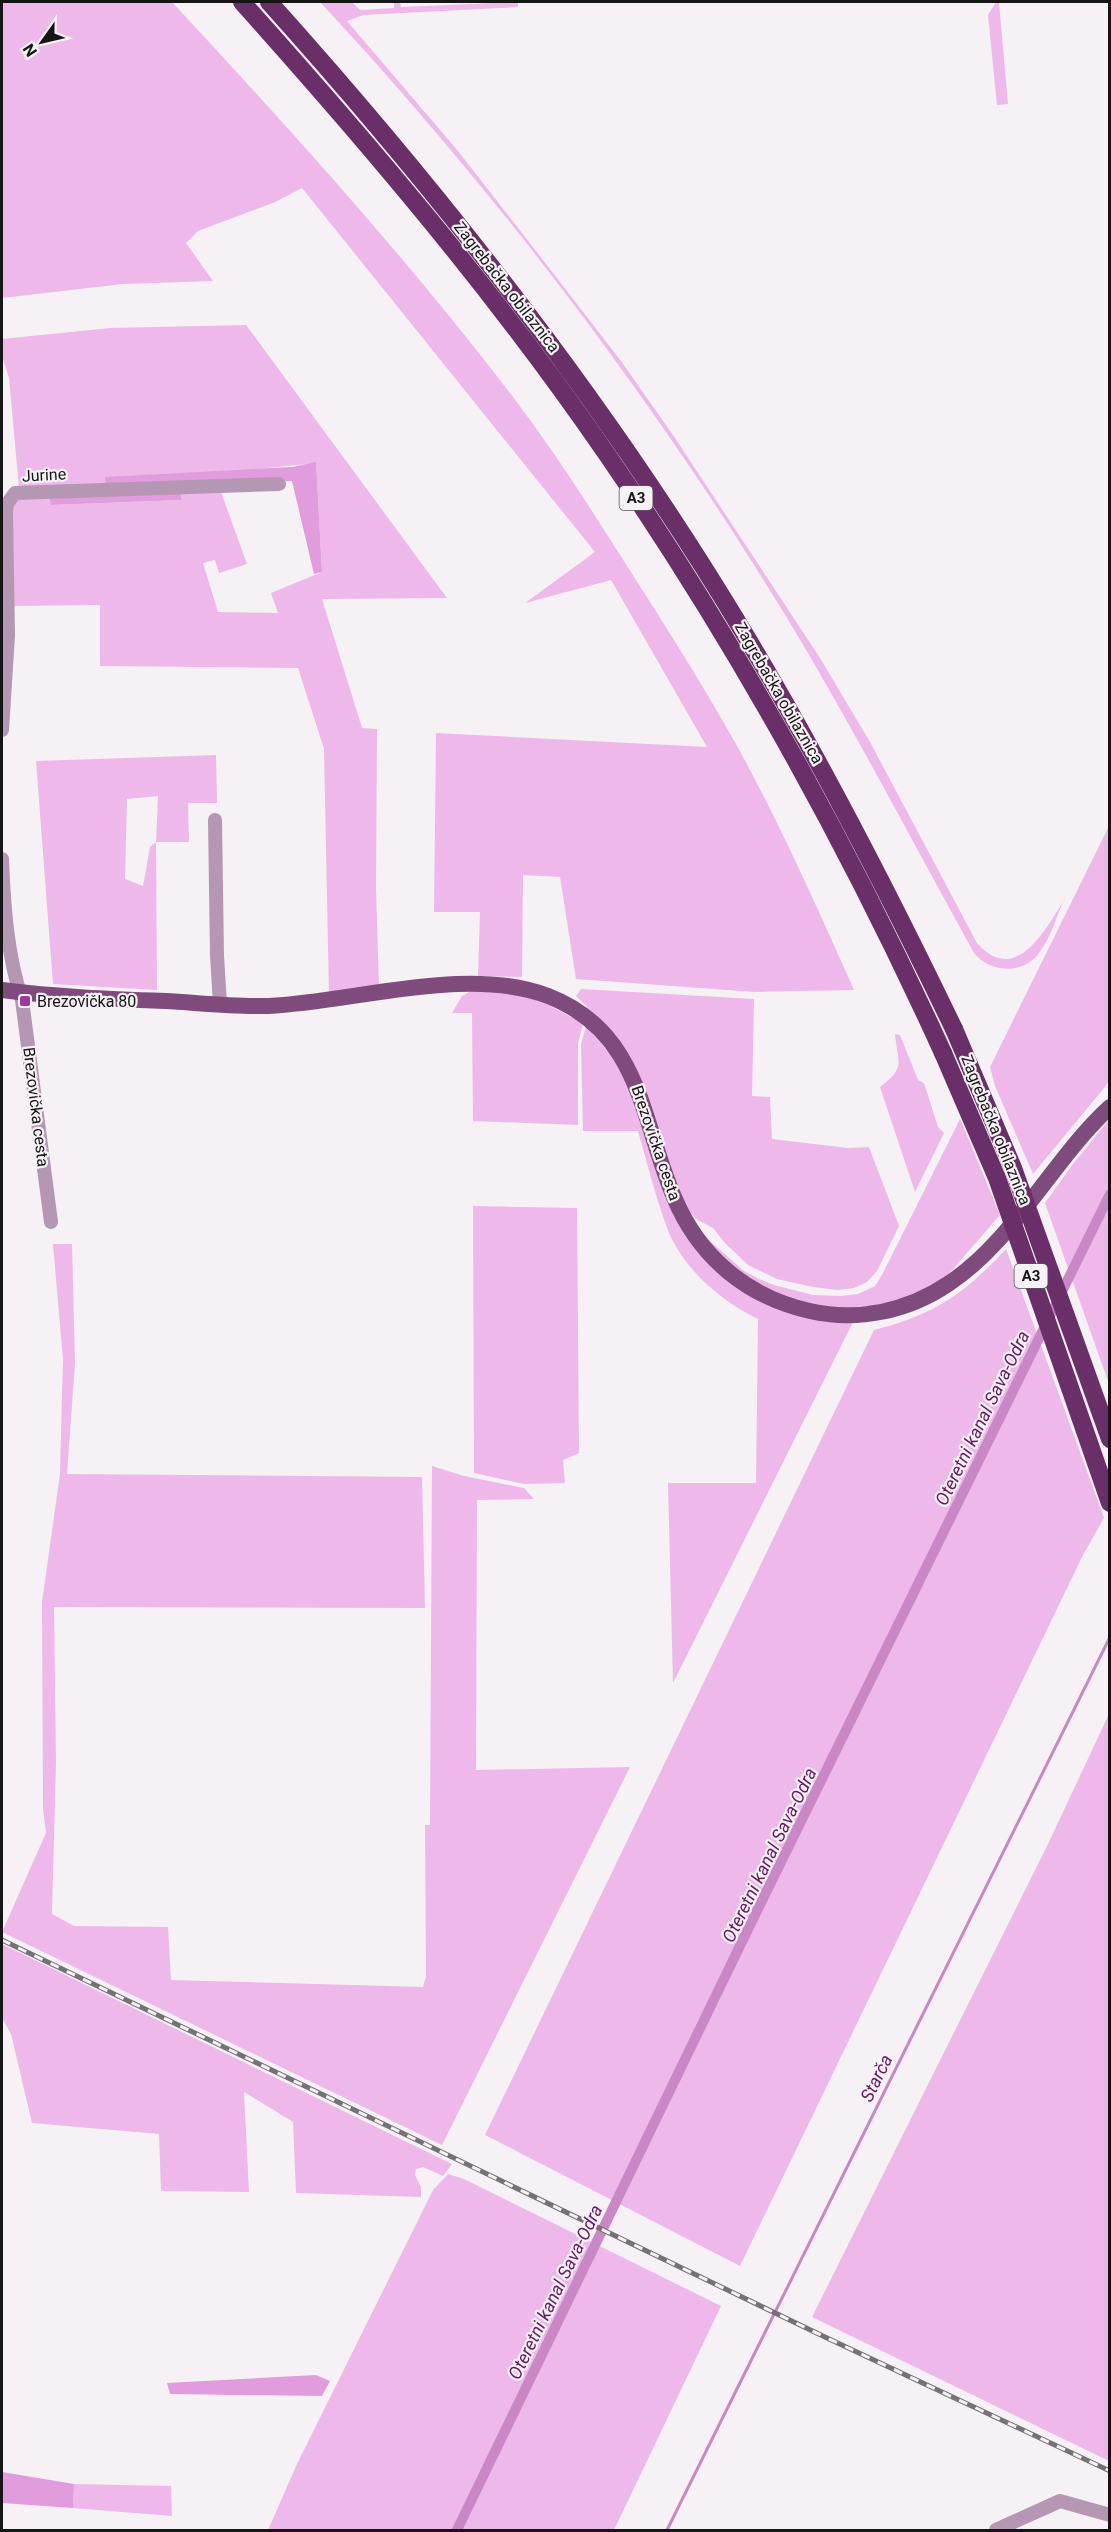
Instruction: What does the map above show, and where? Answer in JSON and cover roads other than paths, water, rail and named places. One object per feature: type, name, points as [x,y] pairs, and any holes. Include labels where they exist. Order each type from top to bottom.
[{"type":"highway","name":"Zagrebačka obilaznica","points":[[242,2],[341,113],[425,213],[543,366],[612,463],[765,703],[858,876],[943,1053],[997,1178],[1110,1503]]},
{"type":"highway","name":"Zagrebačka obilaznica","points":[[269,2],[356,98],[459,225],[558,354],[627,452],[703,567],[781,695],[868,855],[954,1029],[1013,1167],[1110,1439]]},
{"type":"main road","name":"Brezovička cesta","points":[[2,990],[220,1004],[294,1004],[429,987],[488,984],[524,988],[566,1004],[605,1035],[626,1065],[645,1107],[674,1197],[689,1228],[708,1254],[738,1280],[768,1298],[796,1308],[835,1315],[893,1310],[920,1300],[951,1283],[986,1252],[1110,1107]]},
{"type":"street","name":"Jurine","points":[[2,730],[8,635],[6,511],[7,504],[15,493],[279,484]]},
{"type":"street","points":[[214,820],[220,1004]]},
{"type":"street","points":[[2,859],[6,928],[15,982],[19,992]]},
{"type":"street","name":"Brezovička cesta","points":[[19,992],[51,1222]]},
{"type":"street","points":[[996,2530],[1060,2500],[1110,2515]]},
{"type":"waterway","name":"Oteretni kanal Sava-Odra","points":[[457,2530],[752,1921],[1110,1194]]},
{"type":"waterway","name":"Starča","points":[[667,2530],[1110,1637]]},
{"type":"railway","points":[[2,1940],[827,2338],[1110,2471]]},
{"type":"place","name":"Brezovička 80","points":[[25,1001]]}]
